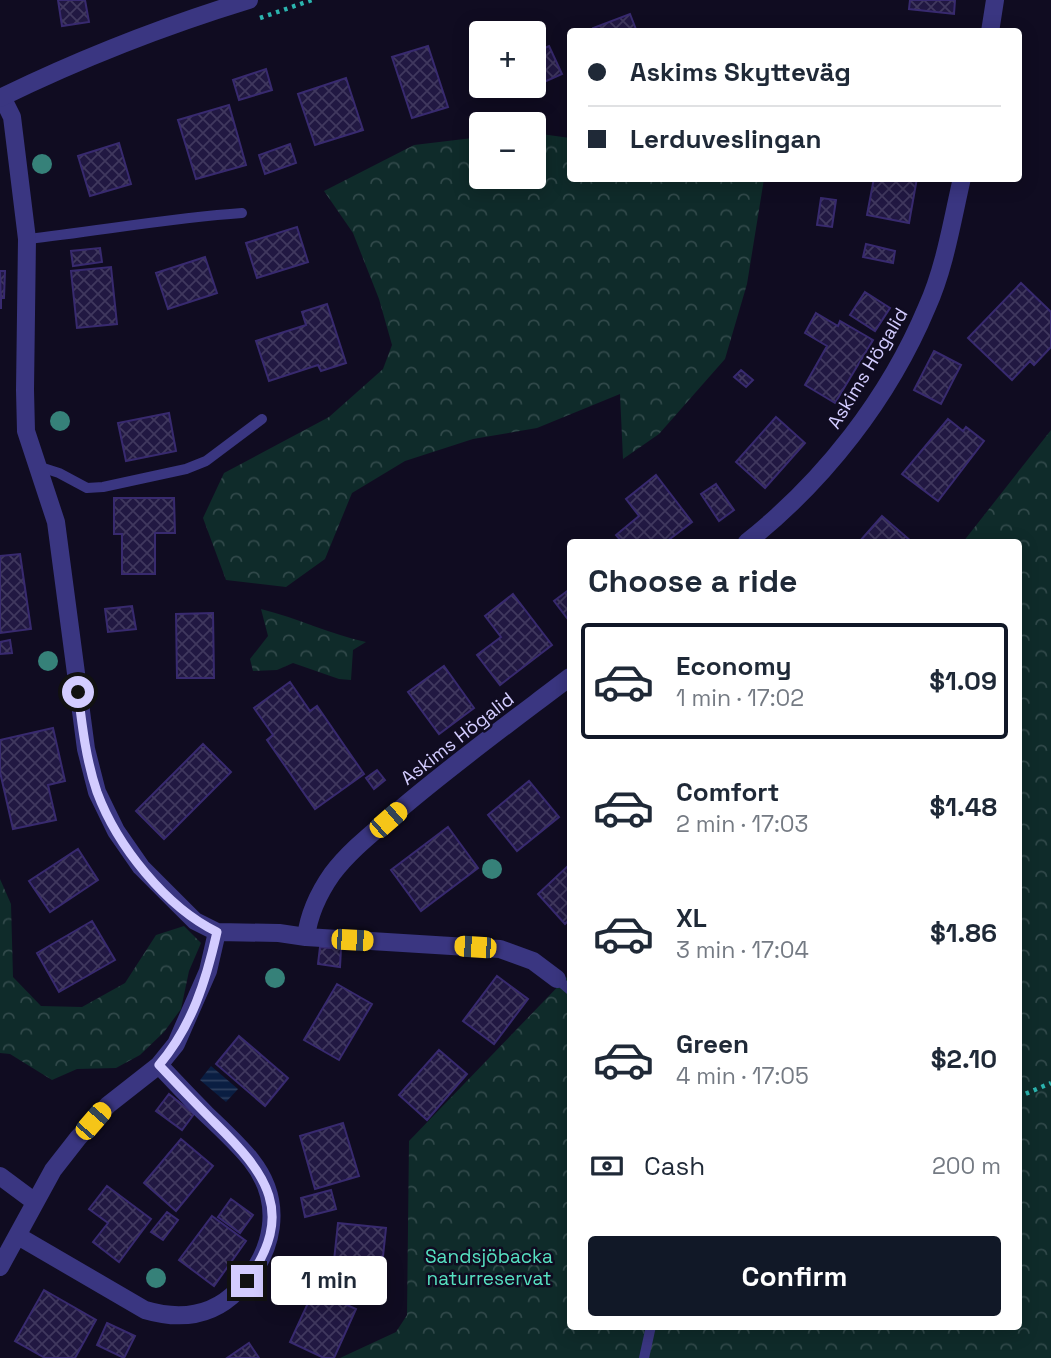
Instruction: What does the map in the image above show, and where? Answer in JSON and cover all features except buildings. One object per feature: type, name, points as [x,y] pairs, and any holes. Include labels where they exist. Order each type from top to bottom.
[{"type":"street","points":[[249,0],[82,60],[1,98],[12,117],[27,239],[24,390],[26,431],[58,534],[84,738],[97,792],[116,831],[141,867],[195,921],[217,932],[279,933],[500,949],[533,961],[564,985]]},
{"type":"street","points":[[991,28],[995,0]]},
{"type":"street","name":"Askims Högalid","points":[[751,539],[837,456],[887,383],[927,308],[940,273],[961,182]]},
{"type":"street","name":"Askims Högalid","points":[[306,937],[309,916],[318,896],[333,873],[353,852],[418,794],[567,679]]},
{"type":"street","points":[[0,1267],[54,1170],[108,1105],[159,1065],[176,1044],[208,971],[217,932]]},
{"type":"street","points":[[18,1236],[133,1303],[166,1316],[187,1316],[213,1308],[247,1281],[262,1261],[270,1238],[272,1219],[269,1194],[252,1161],[159,1065]]},
{"type":"street","points":[[0,1176],[35,1202]]},
{"type":"lane","points":[[27,239],[179,217],[242,213]]},
{"type":"lane","points":[[37,466],[59,473],[87,488],[103,488],[186,469],[206,461],[262,419]]},
{"type":"lane","points":[[644,1358],[650,1330]]},
{"type":"path","points":[[253,20],[312,0]]},
{"type":"path","points":[[1022,1095],[1051,1083]]},
{"type":"green space","points":[[546,135],[567,138],[567,182],[764,182],[747,284],[725,359],[659,434],[623,459],[620,394],[537,428],[473,439],[405,461],[352,493],[325,559],[286,587],[226,580],[203,518],[224,473],[329,417],[383,369],[392,345],[379,299],[353,233],[324,191],[414,145],[469,138],[469,189],[546,189]]},
{"type":"green space","name":"Sandsjöbacka naturreservat","points":[[1051,430],[1051,1358],[340,1358],[396,1332],[407,1315],[409,1141],[567,977],[567,1330],[1022,1330],[1022,539],[965,539]]},
{"type":"green space","points":[[261,609],[366,642],[353,650],[351,680],[339,679],[293,663],[277,670],[253,671],[250,659],[268,636]]},
{"type":"green space","points":[[0,879],[11,904],[13,977],[41,1006],[82,1007],[125,983],[156,935],[184,926],[201,943],[189,971],[181,1009],[164,1032],[140,1055],[116,1068],[77,1069],[52,1080],[10,1054],[0,1053]]},
{"type":"water","points":[[211,1066],[238,1089],[226,1102],[200,1080]]},
{"type":"route","points":[[78,692],[86,749],[97,792],[116,831],[141,867],[178,906],[195,921],[217,932],[208,971],[191,1014],[176,1044],[159,1065],[252,1161],[269,1194],[272,1219],[270,1238],[262,1261],[247,1281]]}]
